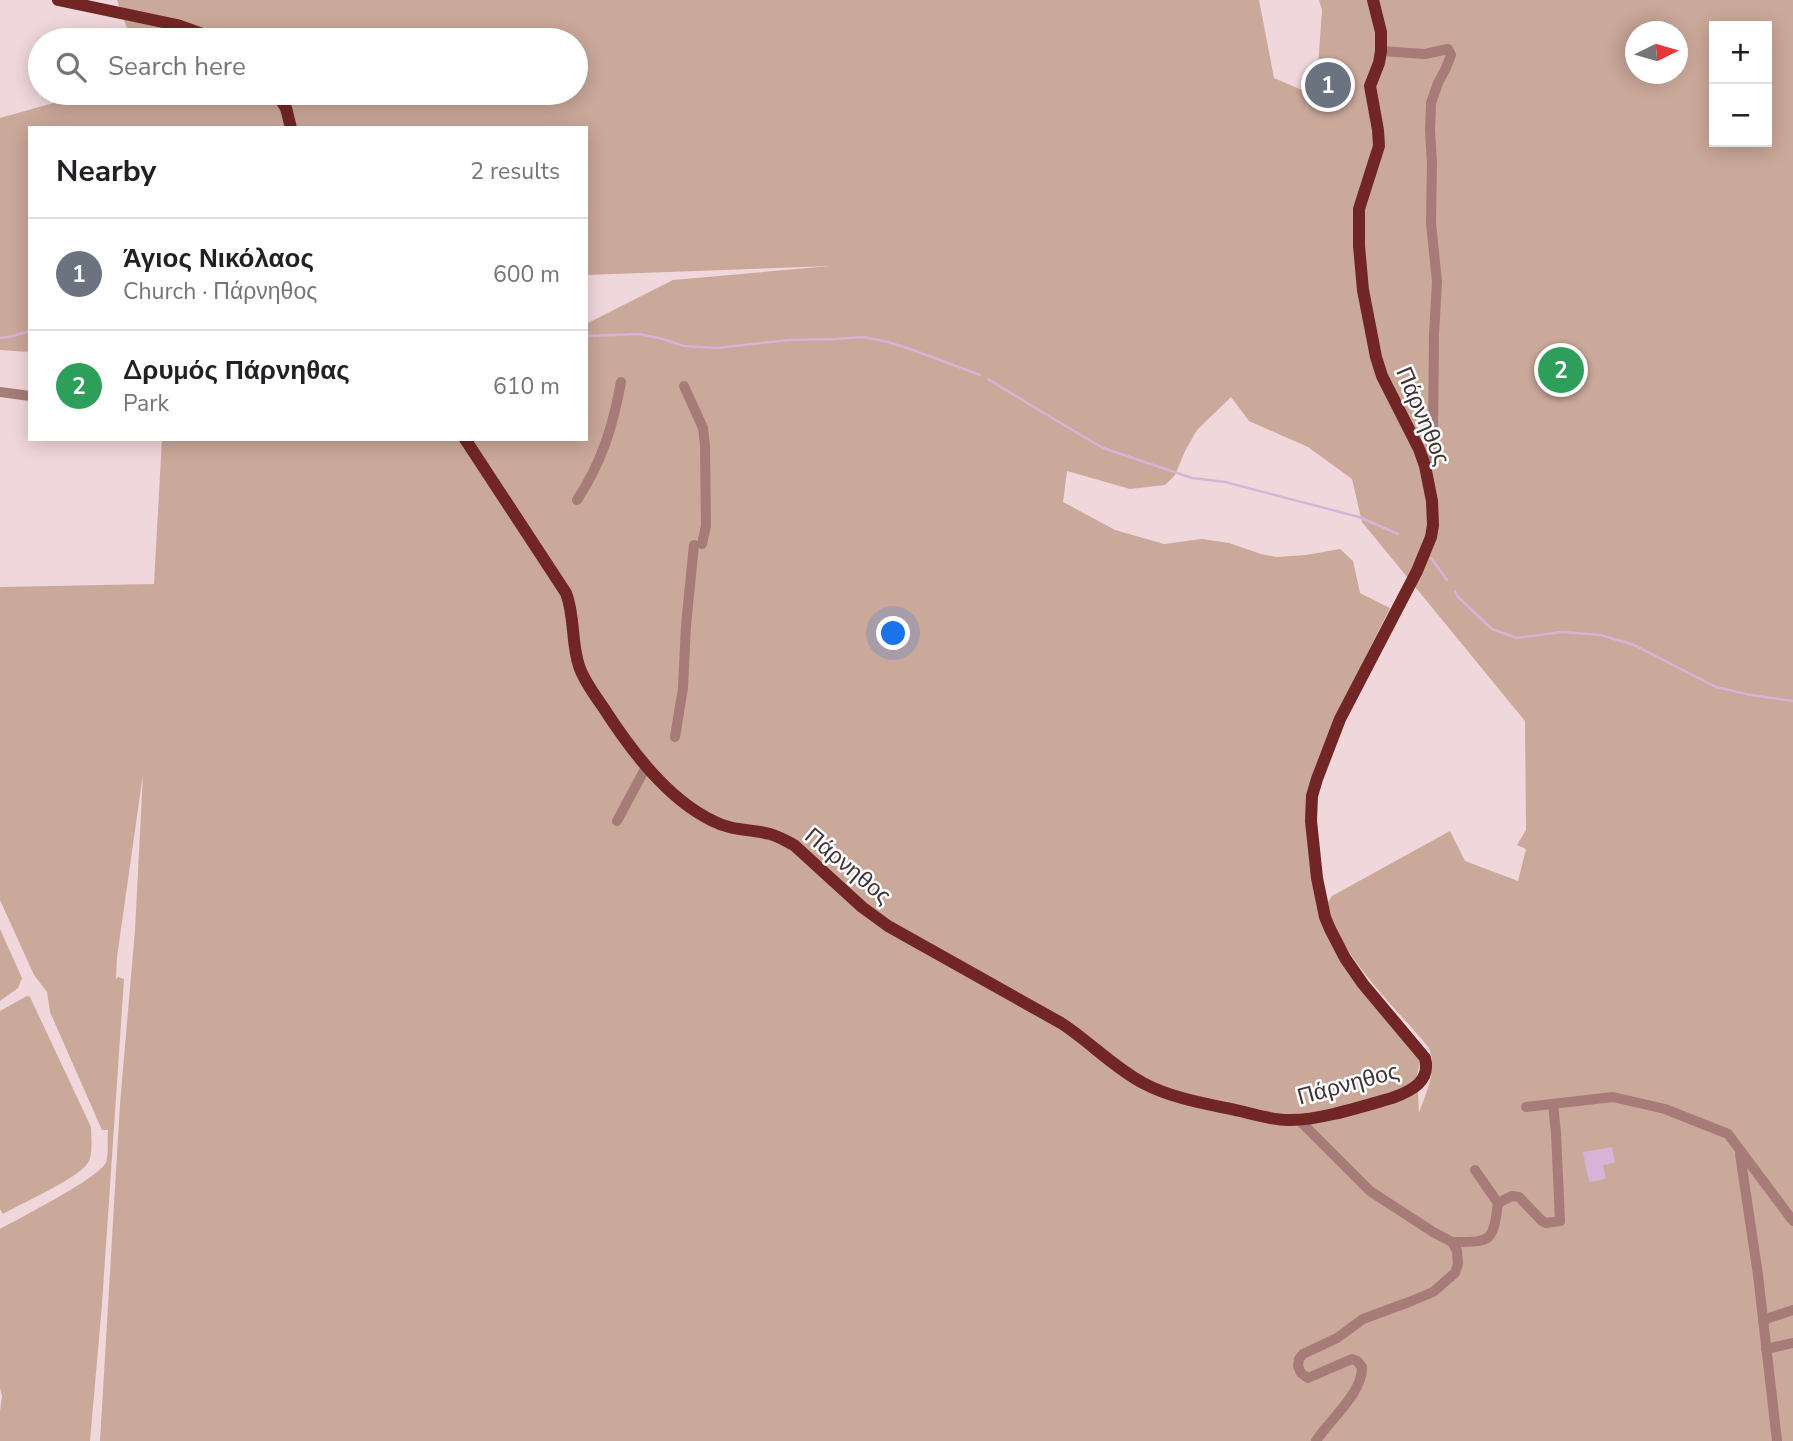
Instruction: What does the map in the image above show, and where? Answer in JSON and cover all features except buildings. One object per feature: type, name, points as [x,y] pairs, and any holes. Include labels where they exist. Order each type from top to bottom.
[{"type":"main road","points":[[58,0],[185,28]]},
{"type":"main road","name":"Πάρνηθος","points":[[466,441],[561,583],[570,603],[575,654],[581,672],[607,714],[646,767],[683,803],[713,822],[736,830],[770,834],[794,845],[875,917],[1075,1032],[1122,1070],[1161,1091],[1192,1101],[1277,1119],[1299,1120],[1325,1116],[1400,1095],[1423,1079],[1427,1069],[1424,1055],[1363,984],[1330,929],[1317,878],[1311,821],[1312,796],[1340,719],[1417,571],[1431,537],[1433,514],[1425,466],[1419,449],[1382,376],[1371,337],[1363,290],[1358,218],[1360,201],[1379,146],[1370,86],[1381,51],[1381,33],[1374,0]]},
{"type":"main road","points":[[284,105],[290,126]]},
{"type":"street","points":[[1381,51],[1425,54],[1448,49],[1451,55],[1431,103],[1431,223],[1437,282],[1433,441],[1425,466]]},
{"type":"street","points":[[577,500],[609,437],[621,382]]},
{"type":"street","points":[[675,737],[682,688],[686,625],[698,545],[706,526],[703,428],[684,386]]},
{"type":"street","points":[[0,391],[28,396]]},
{"type":"street","points":[[617,821],[646,767]]},
{"type":"street","points":[[1526,1108],[1613,1097],[1665,1109],[1728,1134],[1793,1221]]},
{"type":"street","points":[[1499,1203],[1516,1196],[1542,1221],[1546,1223],[1560,1220],[1553,1104]]},
{"type":"street","points":[[1299,1120],[1370,1191],[1452,1242],[1479,1242],[1489,1238],[1494,1227],[1499,1203],[1475,1170]]},
{"type":"street","points":[[1740,1150],[1777,1441]]},
{"type":"street","points":[[1316,1441],[1354,1392],[1360,1380],[1359,1364],[1352,1359],[1308,1378],[1301,1373],[1299,1359],[1303,1354],[1337,1338],[1363,1319],[1433,1292],[1455,1273],[1458,1264],[1457,1251],[1452,1242]]},
{"type":"street","points":[[1763,1320],[1793,1310]]},
{"type":"street","points":[[1766,1349],[1793,1343]]},
{"type":"shaded area","points":[[117,0],[1259,0],[1274,78],[1316,96],[1322,10],[1319,0],[1793,0],[1793,1441],[100,1441],[143,774],[117,957],[116,979],[124,979],[90,1441],[0,1441],[0,1229],[75,1187],[101,1169],[107,1158],[108,1130],[102,1130],[50,1012],[47,992],[34,975],[0,900],[0,587],[154,584],[162,441],[588,441],[588,323],[673,280],[830,266],[588,275],[588,126],[28,126],[28,352],[0,350],[0,118],[46,105],[588,105],[588,28],[127,28]],"holes":[[[1231,397],[1249,421],[1308,447],[1352,479],[1362,522],[1525,721],[1526,830],[1517,845],[1526,849],[1518,881],[1465,861],[1450,831],[1332,896],[1328,902],[1332,920],[1354,959],[1429,1048],[1432,1073],[1419,1113],[1417,1075],[1420,1054],[1338,952],[1308,826],[1342,704],[1390,608],[1360,593],[1353,561],[1340,549],[1276,557],[1229,543],[1202,539],[1164,544],[1115,530],[1063,502],[1067,471],[1130,489],[1165,485],[1175,475],[1197,430]]]},
{"type":"shaded area","points":[[0,929],[22,978],[18,988],[0,1001]]},
{"type":"shaded area","points":[[27,996],[30,997],[91,1127],[91,1153],[89,1161],[75,1175],[3,1214],[0,1209],[0,1011]]},
{"type":"shaded area","points":[[1612,1147],[1615,1163],[1603,1165],[1606,1179],[1589,1182],[1583,1152]]},
{"type":"waterway","points":[[0,338],[28,332]]},
{"type":"waterway","points":[[588,336],[639,334],[684,346],[717,348],[789,340],[863,337],[913,350],[980,375]]},
{"type":"waterway","points":[[988,379],[1103,448],[1192,478],[1225,482],[1359,517],[1398,534]]},
{"type":"waterway","points":[[1431,558],[1447,580]]},
{"type":"waterway","points":[[1455,591],[1492,629],[1517,638],[1562,632],[1601,635],[1634,645],[1716,687],[1793,701]]},
{"type":"place","name":"Άγιος Νικόλαος","points":[[1328,85]]},
{"type":"place","name":"Δρυμός Πάρνηθας","points":[[1561,370]]}]
